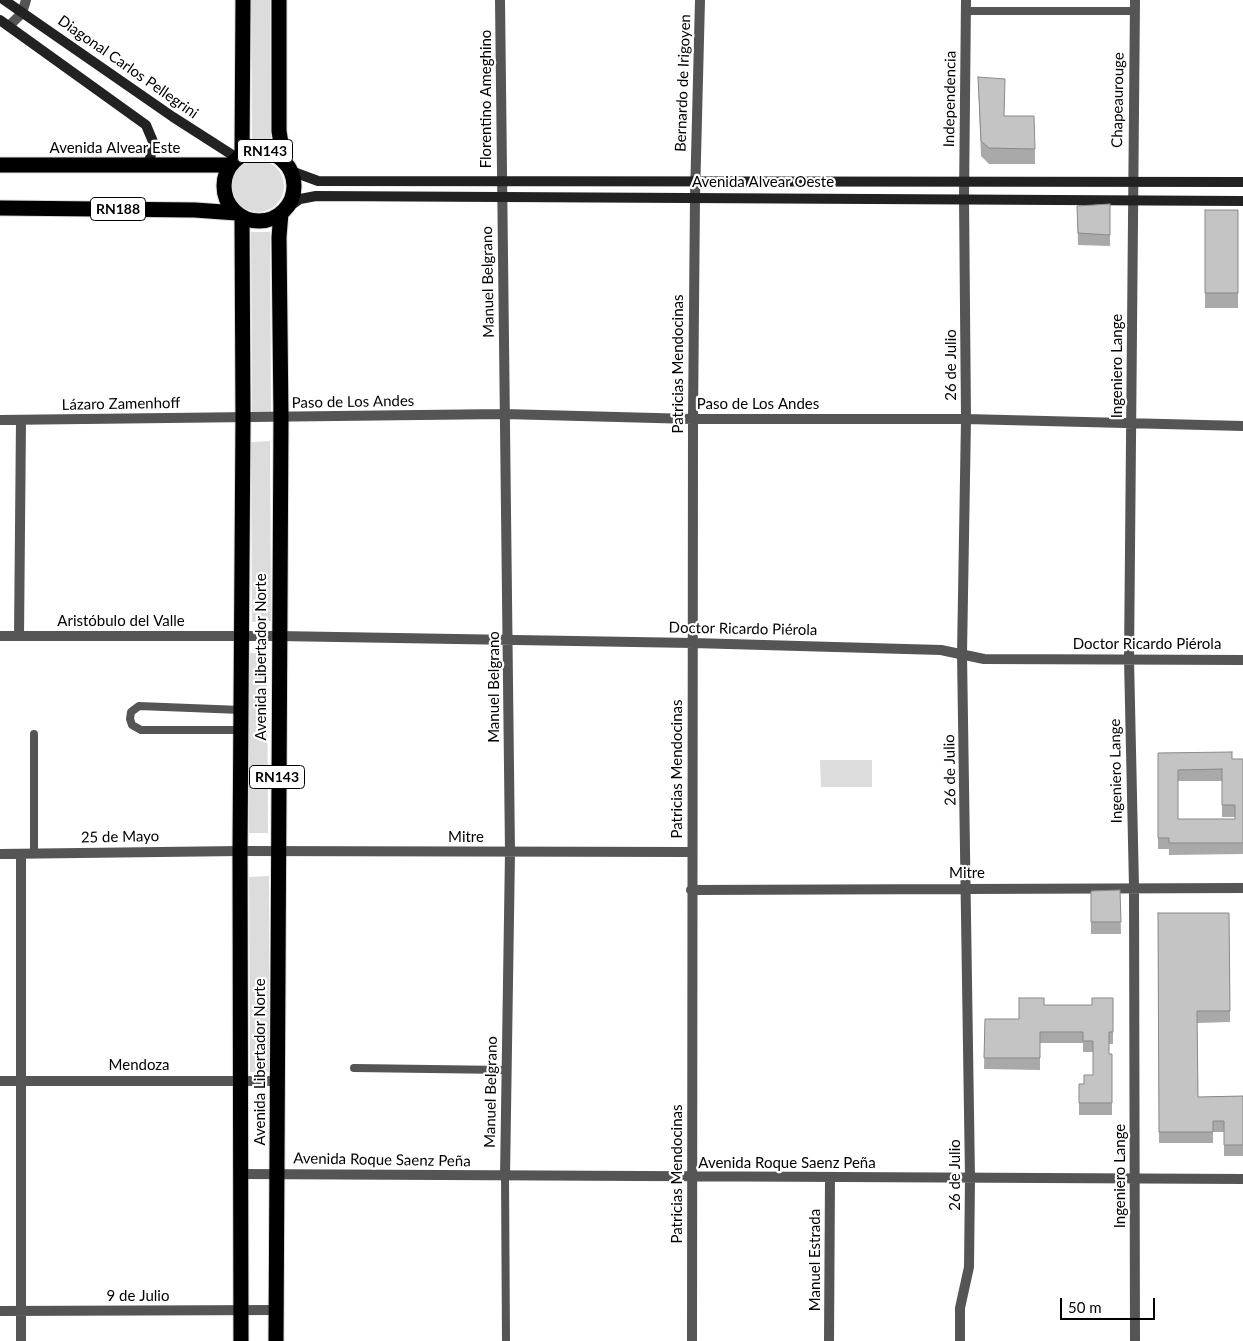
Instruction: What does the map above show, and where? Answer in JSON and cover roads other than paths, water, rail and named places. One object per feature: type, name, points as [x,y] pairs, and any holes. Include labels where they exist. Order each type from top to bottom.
[{"type":"highway","name":"RN143","points":[[239,215],[228,203],[224,194],[223,184],[236,159],[243,0]]},
{"type":"highway","name":"RN143","points":[[279,0],[279,131],[294,183],[292,197],[284,211]]},
{"type":"highway","name":"RN143","points":[[236,159],[253,151],[264,151],[276,154],[288,166]]},
{"type":"highway","name":"Avenida Alvear Este","points":[[0,165],[148,165],[236,159]]},
{"type":"highway","name":"RN188","points":[[0,208],[195,210],[239,215]]},
{"type":"highway","points":[[239,215],[253,220],[265,220],[284,211]]},
{"type":"highway","name":"Avenida Libertador Norte","points":[[276,1341],[278,1174],[278,636],[281,418],[279,237],[284,211]]},
{"type":"highway","name":"Avenida Libertador Norte","points":[[239,215],[243,418],[240,851],[241,1341]]},
{"type":"main road","name":"Diagonal Carlos Pellegrini","points":[[4,0],[236,159]]},
{"type":"main road","points":[[0,20],[146,125],[154,144],[148,165]]},
{"type":"main road","name":"Avenida Alvear Oeste","points":[[288,166],[318,181],[1243,182]]},
{"type":"main road","name":"Avenida Alvear Oeste","points":[[284,211],[300,199],[316,196],[1243,201]]},
{"type":"street","points":[[9,26],[22,13],[26,0]]},
{"type":"street","name":"Florentino Ameghino","points":[[500,0],[502,197]]},
{"type":"street","name":"Bernardo de Irigoyen","points":[[695,197],[700,0]]},
{"type":"street","name":"Independencia","points":[[964,198],[966,0]]},
{"type":"street","name":"Chapeaurouge","points":[[1132,201],[1135,0]]},
{"type":"street","name":"Manuel Belgrano","points":[[502,197],[510,852],[505,1177]]},
{"type":"street","name":"Patricias Mendocinas","points":[[692,1341],[691,852],[695,197]]},
{"type":"street","name":"26 de Julio","points":[[960,1341],[960,1308],[969,1267],[970,1178],[962,654],[966,419],[964,198]]},
{"type":"street","name":"Ingeniero Lange","points":[[1132,201],[1129,659],[1134,887],[1135,1341]]},
{"type":"street","name":"Paso de Los Andes","points":[[243,418],[504,414],[693,419],[966,419],[1243,426]]},
{"type":"street","name":"Lázaro Zamenhoff","points":[[0,420],[243,418]]},
{"type":"street","points":[[19,636],[21,420]]},
{"type":"street","name":"Aristóbulo del Valle","points":[[0,636],[242,637]]},
{"type":"street","name":"Doctor Ricardo Piérola","points":[[242,637],[693,643],[942,650],[984,660],[1243,660]]},
{"type":"street","name":"Mitre","points":[[240,851],[691,852]]},
{"type":"street","name":"25 de Mayo","points":[[0,854],[240,851]]},
{"type":"street","points":[[21,854],[21,1341]]},
{"type":"street","name":"Mitre","points":[[691,890],[1243,888]]},
{"type":"street","name":"Mendoza","points":[[0,1081],[278,1080]]},
{"type":"street","name":"Avenida Roque Saenz Peña","points":[[240,1174],[505,1177],[1243,1179]]},
{"type":"street","name":"Manuel Estrada","points":[[830,1178],[830,1341]]},
{"type":"street","name":"9 de Julio","points":[[0,1311],[277,1310]]},
{"type":"lane","points":[[966,11],[1135,11]]},
{"type":"lane","points":[[241,710],[139,706],[132,712],[130,719],[132,725],[141,730],[241,730]]},
{"type":"lane","points":[[34,734],[34,854]]},
{"type":"lane","points":[[354,1068],[506,1070]]},
{"type":"lane","points":[[505,1177],[506,1341]]}]
